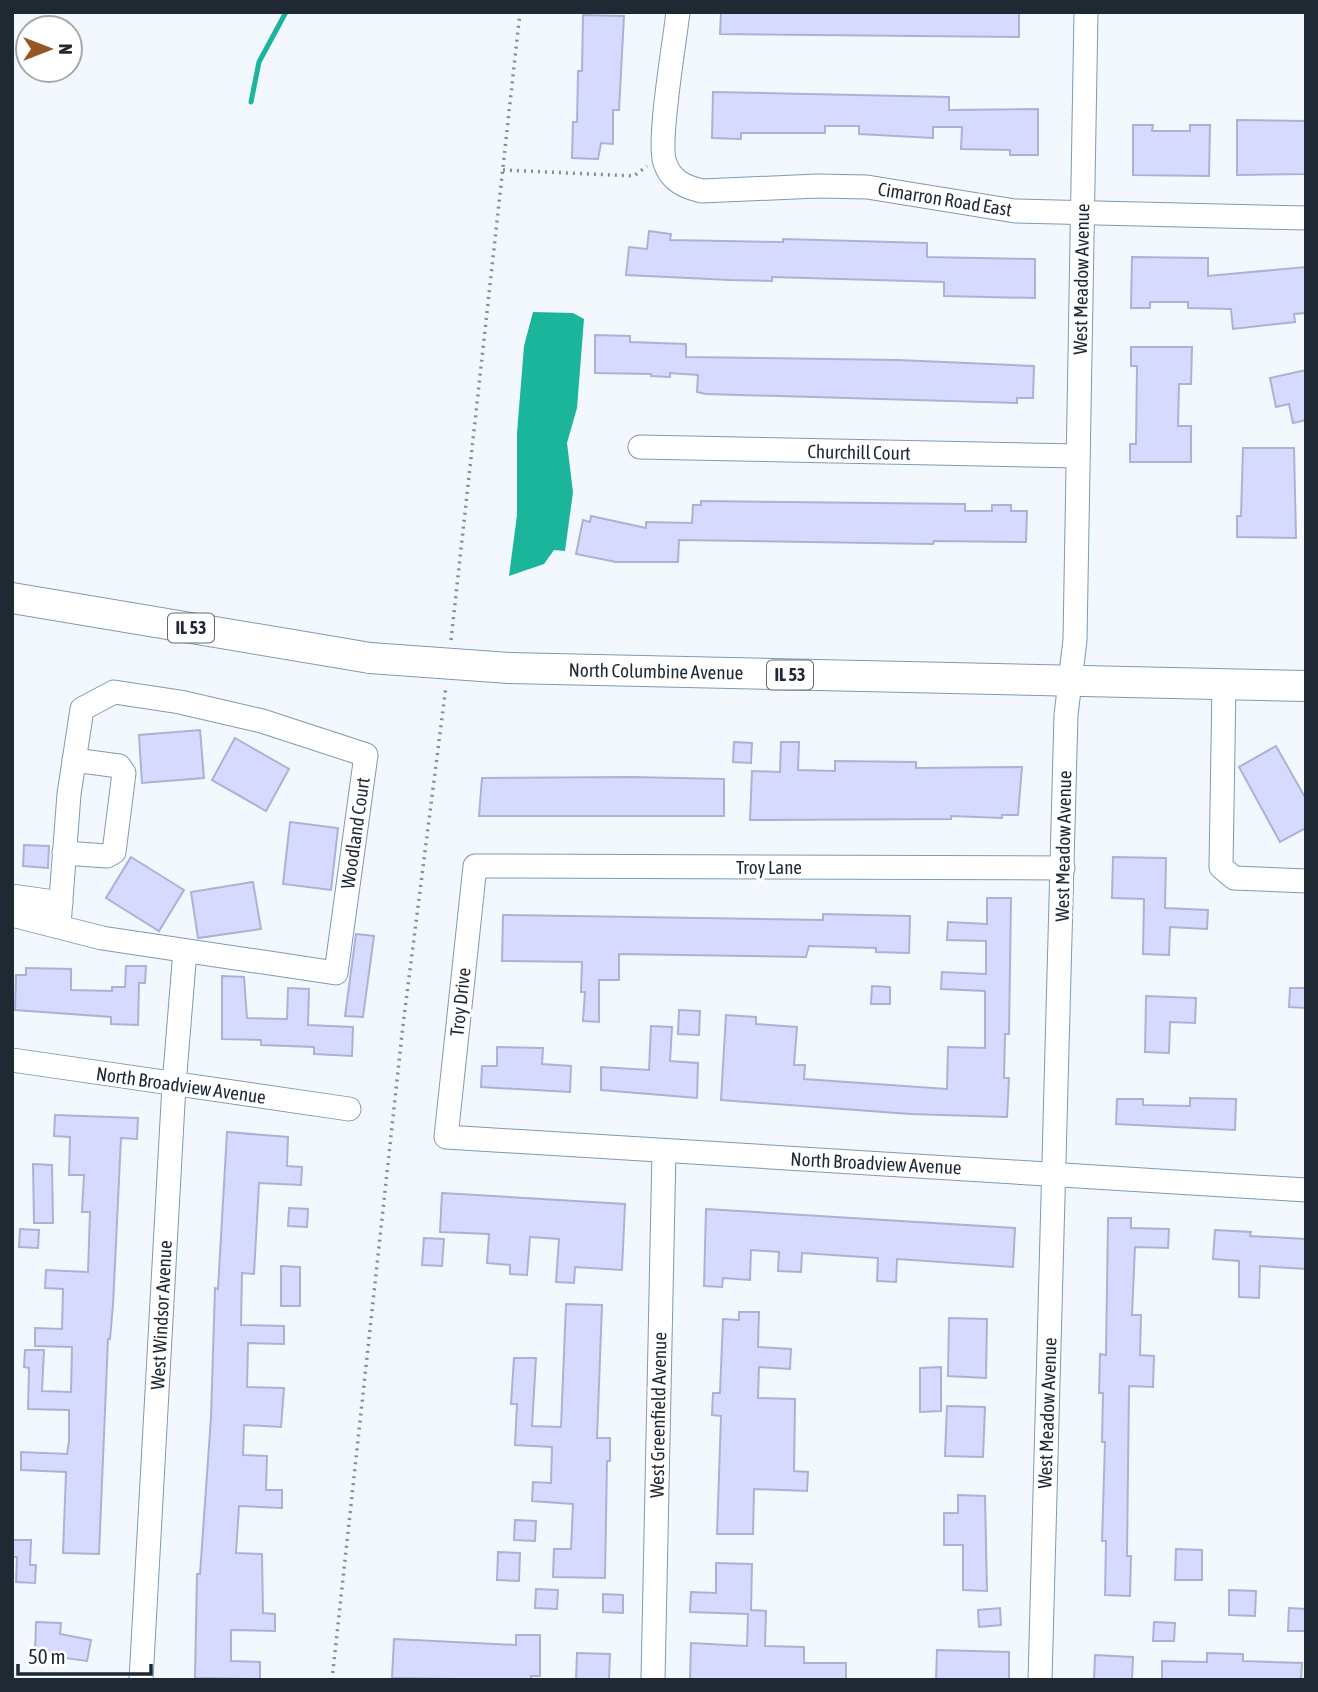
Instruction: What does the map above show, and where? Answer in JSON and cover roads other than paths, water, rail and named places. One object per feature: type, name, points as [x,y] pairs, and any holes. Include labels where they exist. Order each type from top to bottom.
[{"type":"main road","name":"North Columbine Avenue","points":[[12,598],[370,657],[509,668],[1306,686]]},
{"type":"street","name":"Cimarron Road East","points":[[678,12],[662,153],[672,177],[681,184],[702,191],[817,186],[867,187],[1015,211],[1082,215],[1306,218]]},
{"type":"street","name":"West Meadow Avenue","points":[[1040,1680],[1066,715],[1075,640],[1086,12]]},
{"type":"street","name":"Churchill Court","points":[[639,447],[1078,456]]},
{"type":"street","points":[[1224,685],[1221,867],[1234,878],[1306,881]]},
{"type":"street","name":"Woodland Court","points":[[12,896],[60,914],[102,938],[336,973],[366,755],[262,721],[180,702],[114,692],[82,709],[64,853],[60,914]]},
{"type":"street","points":[[64,853],[107,856],[114,852],[124,772],[119,766],[74,760]]},
{"type":"street","name":"Troy Lane","points":[[475,866],[1063,868]]},
{"type":"street","name":"Troy Drive","points":[[446,1137],[475,866]]},
{"type":"street","points":[[12,915],[60,914]]},
{"type":"street","name":"West Windsor Avenue","points":[[141,1680],[174,1085],[185,951]]},
{"type":"street","name":"North Broadview Avenue","points":[[12,1060],[349,1109]]},
{"type":"street","name":"North Broadview Avenue","points":[[446,1137],[1306,1190]]},
{"type":"street","name":"West Greenfield Avenue","points":[[653,1680],[664,1151]]},
{"type":"waterway","points":[[251,102],[259,62],[286,12]]}]
